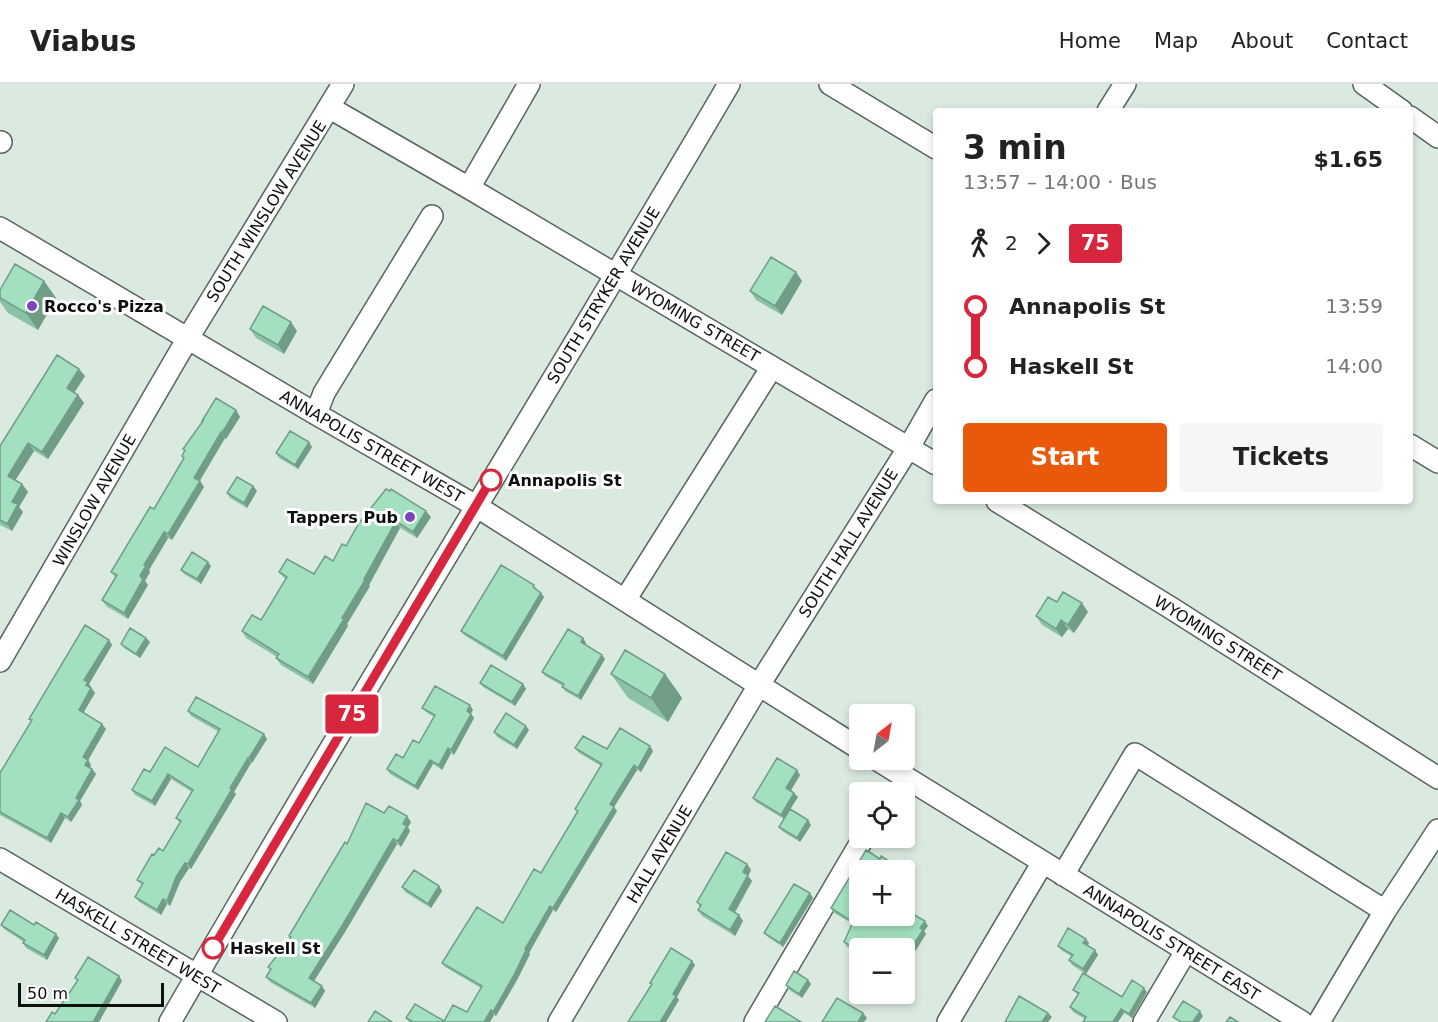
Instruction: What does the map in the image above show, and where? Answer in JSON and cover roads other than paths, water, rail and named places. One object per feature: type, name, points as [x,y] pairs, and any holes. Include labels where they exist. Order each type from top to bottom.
[{"type":"street","name":"SOUTH WINSLOW AVENUE","points":[[188,338],[343,84]]},
{"type":"street","points":[[469,188],[529,84]]},
{"type":"street","name":"SOUTH STRYKER AVENUE","points":[[170,1022],[729,84]]},
{"type":"street","points":[[830,84],[933,146]]},
{"type":"street","points":[[1110,108],[1125,84]]},
{"type":"street","points":[[1364,84],[1398,108]]},
{"type":"street","name":"WYOMING STREET","points":[[330,108],[933,462]]},
{"type":"street","points":[[1413,119],[1437,134]]},
{"type":"street","points":[[316,414],[324,393],[432,216]]},
{"type":"street","name":"ANNAPOLIS STREET WEST","points":[[0,228],[476,506],[849,742]]},
{"type":"street","name":"WINSLOW AVENUE","points":[[0,661],[188,338]]},
{"type":"street","points":[[625,600],[772,367]]},
{"type":"street","name":"SOUTH HALL AVENUE","points":[[759,685],[933,405]]},
{"type":"street","points":[[1413,447],[1438,462]]},
{"type":"street","name":"WYOMING STREET","points":[[1002,504],[1171,608],[1438,778]]},
{"type":"street","name":"HALL AVENUE","points":[[559,1022],[759,685]]},
{"type":"street","points":[[1063,875],[1135,754],[1385,911]]},
{"type":"street","points":[[885,770],[894,782]]},
{"type":"street","points":[[915,794],[1043,862],[948,1022]]},
{"type":"street","points":[[1319,1022],[1385,911],[1438,830]]},
{"type":"street","points":[[755,1022],[858,848]]},
{"type":"street","name":"HASKELL STREET WEST","points":[[0,859],[276,1022]]},
{"type":"street","name":"ANNAPOLIS STREET EAST","points":[[1043,862],[1302,1022]]},
{"type":"street","points":[[1143,1022],[1186,951]]},
{"type":"place","name":"Rocco's Pizza","points":[[32,306]]},
{"type":"place","name":"Annapolis St","points":[[491,480]]},
{"type":"place","name":"Tappers Pub","points":[[410,517]]},
{"type":"place","name":"Haskell St","points":[[213,948]]}]
